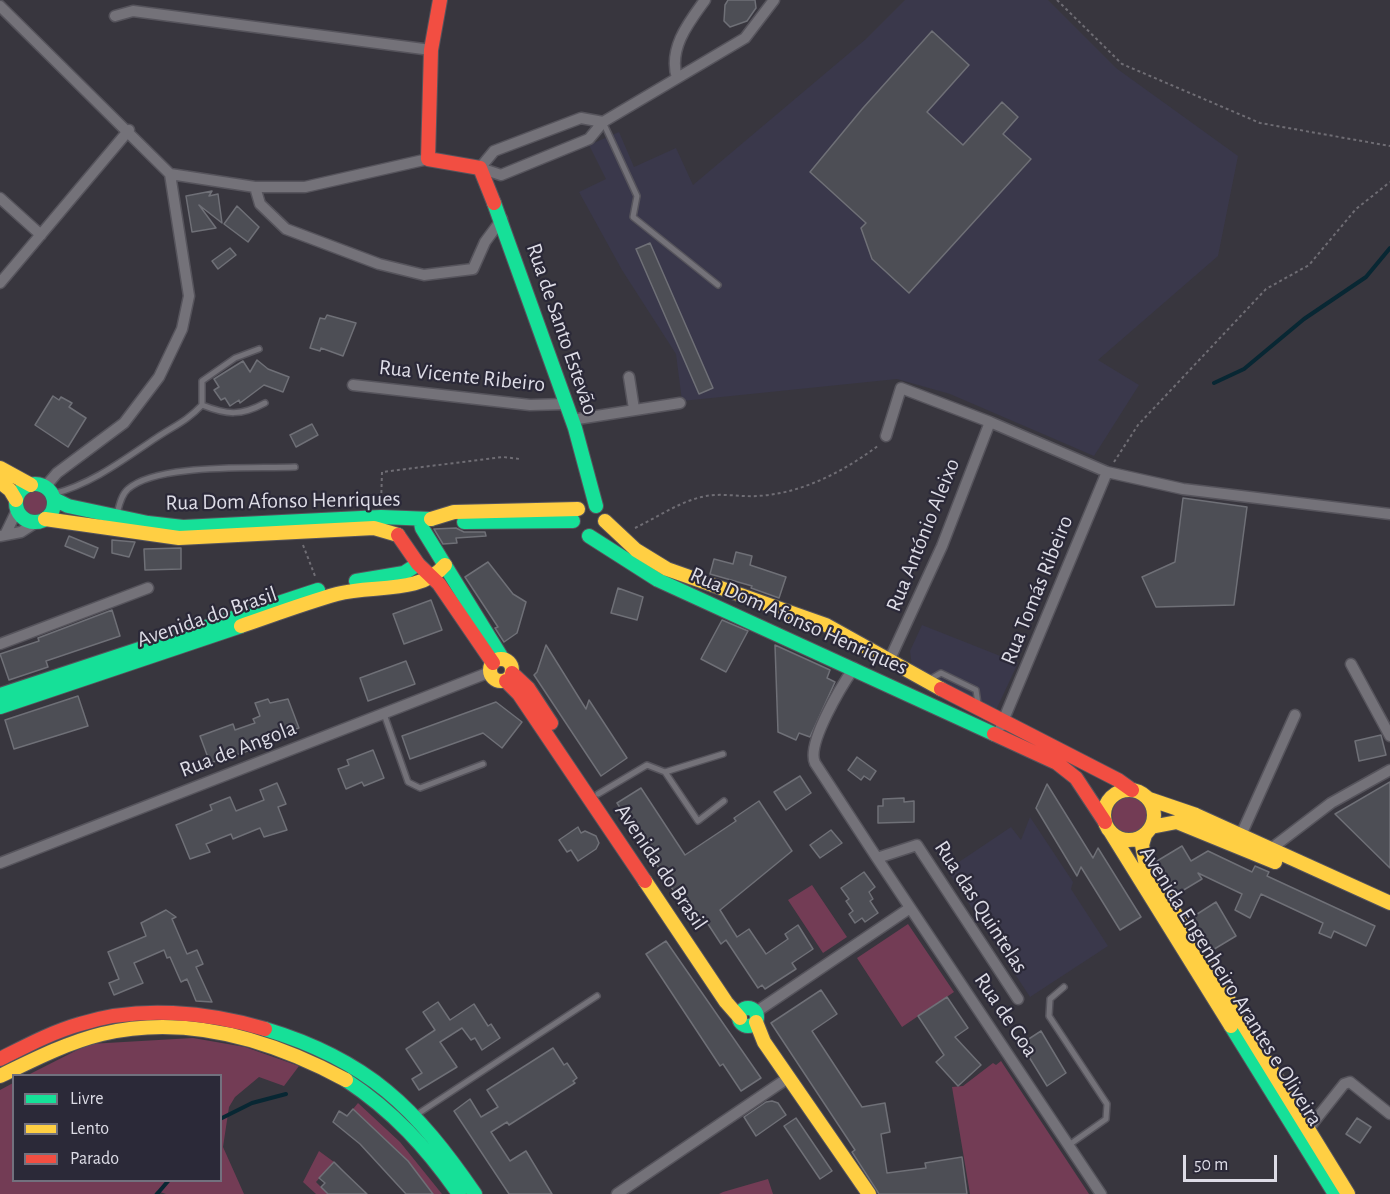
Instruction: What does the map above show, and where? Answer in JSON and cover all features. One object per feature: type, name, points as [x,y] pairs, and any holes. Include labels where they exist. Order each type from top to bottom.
[{"type":"street","points":[[428,159],[431,51],[440,0]]},
{"type":"street","points":[[676,78],[674,69],[680,35],[705,0]]},
{"type":"street","points":[[170,174],[255,187],[305,187],[428,159],[480,168],[501,175],[588,139],[603,122],[745,38],[774,0]]},
{"type":"street","points":[[0,6],[129,130],[170,174],[189,296],[182,329],[159,377],[124,423],[57,473],[45,491]]},
{"type":"street","points":[[115,16],[133,11],[431,51]]},
{"type":"street","points":[[480,168],[494,151],[581,118],[603,122]]},
{"type":"street","points":[[0,283],[129,130]]},
{"type":"street","name":"Rua de Santo Estevão","points":[[480,168],[502,219],[566,404],[588,470],[596,506]]},
{"type":"street","points":[[255,187],[260,204],[286,229],[379,264],[424,275],[473,269],[485,242],[502,219]]},
{"type":"street","points":[[0,198],[41,235]]},
{"type":"street","points":[[629,377],[634,409]]},
{"type":"street","name":"Rua Vicente Ribeiro","points":[[354,385],[530,405],[566,404]]},
{"type":"street","points":[[886,436],[901,388],[990,422],[1107,472],[1183,489],[1390,514]]},
{"type":"street","points":[[571,420],[680,403]]},
{"type":"street","name":"Rua António Aleixo","points":[[889,662],[942,546],[990,422]]},
{"type":"street","name":"Rua Dom Afonso Henriques","points":[[0,468],[45,491],[68,506],[183,527],[381,517],[414,519],[444,517],[454,522],[576,515],[586,504],[596,506],[603,512],[605,521],[620,536],[667,569],[814,620],[978,709],[1001,728],[1071,772],[1116,836],[1130,840],[1148,831],[1177,822],[1266,853],[1390,903]]},
{"type":"street","name":"Rua Tomás Ribeiro","points":[[1001,728],[1107,472]]},
{"type":"street","name":"Rua Dom Afonso Henriques","points":[[0,482],[10,490],[24,519],[179,538],[374,528],[398,535]]},
{"type":"street","points":[[3,534],[21,490],[45,491]]},
{"type":"street","points":[[3,534],[21,532],[52,511],[45,491]]},
{"type":"street","name":"Rua Dom Afonso Henriques","points":[[576,515],[577,530],[657,580],[894,687],[1001,728],[1118,780],[1149,800],[1196,815],[1241,835],[1266,853],[1390,914]]},
{"type":"street","points":[[398,535],[414,519]]},
{"type":"street","name":"Avenida do Brasil","points":[[414,519],[445,565],[495,664],[496,680],[509,677],[528,688],[764,1042],[869,1194]]},
{"type":"street","points":[[589,536],[601,530],[605,521]]},
{"type":"street","name":"Avenida do Brasil","points":[[398,535],[418,564],[429,577],[439,584],[495,664]]},
{"type":"street","name":"Avenida do Brasil","points":[[0,695],[291,598],[339,584],[404,573],[418,564]]},
{"type":"street","name":"Avenida do Brasil","points":[[0,707],[340,593],[406,585],[439,574],[445,565]]},
{"type":"street","points":[[0,644],[148,588]]},
{"type":"street","points":[[858,644],[849,651],[851,666],[815,741],[812,756],[878,858]]},
{"type":"street","name":"Avenida do Brasil","points":[[495,664],[512,665],[509,677],[519,694],[726,1002],[749,1018],[757,1047],[856,1194]]},
{"type":"street","name":"Rua de Angola","points":[[0,863],[384,714],[495,664]]},
{"type":"street","points":[[1351,664],[1390,736]]},
{"type":"street","points":[[894,687],[902,682],[905,671]]},
{"type":"street","points":[[1241,835],[1295,715]]},
{"type":"street","points":[[1266,853],[1331,803],[1390,770]]},
{"type":"street","points":[[1108,826],[1106,806],[1110,799],[1124,791],[1132,790]]},
{"type":"street","points":[[1148,831],[1154,813],[1149,800]]},
{"type":"street","name":"Avenida Engenheiro Arantes e Oliveira","points":[[1108,826],[1335,1194]]},
{"type":"street","name":"Avenida Engenheiro Arantes e Oliveira","points":[[1148,831],[1142,846],[1146,866],[1348,1194]]},
{"type":"street","name":"Rua das Quintelas","points":[[878,858],[916,844],[1018,999]]},
{"type":"street","name":"Rua de Goa","points":[[878,858],[1101,1194]]},
{"type":"street","points":[[749,1018],[910,908]]},
{"type":"street","points":[[0,1059],[49,1035],[90,1021],[147,1012],[198,1014],[238,1021],[312,1046],[374,1079],[415,1116],[447,1152],[475,1194]]},
{"type":"street","points":[[0,1076],[55,1050],[118,1031],[147,1027],[196,1028],[234,1036],[307,1059],[336,1072],[365,1091],[420,1142],[459,1194]]},
{"type":"street","points":[[617,1194],[782,1082]]},
{"type":"street","points":[[1309,1128],[1344,1084],[1350,1082],[1390,1114]]},
{"type":"lane","points":[[603,122],[636,196],[633,217],[718,285]]},
{"type":"lane","points":[[45,491],[92,480],[168,430],[186,422],[202,405],[202,381],[235,358],[259,349]]},
{"type":"lane","points":[[202,405],[221,413],[247,412],[265,403]]},
{"type":"lane","points":[[117,516],[126,491],[142,480],[168,472],[295,467]]},
{"type":"lane","points":[[384,714],[408,782],[420,788],[483,764]]},
{"type":"lane","points":[[665,772],[723,754]]},
{"type":"lane","points":[[598,794],[647,765],[665,772],[698,821],[724,801]]},
{"type":"lane","points":[[1064,987],[1050,999],[1049,1016],[1107,1104],[1106,1119],[1069,1145]]},
{"type":"lane","points":[[415,1116],[597,996]]},
{"type":"path","points":[[1057,0],[1122,64],[1260,123],[1390,146]]},
{"type":"path","points":[[1107,472],[1138,425],[1266,289],[1309,265],[1356,209],[1390,182]]},
{"type":"path","points":[[620,536],[690,501],[708,496],[759,496],[812,483],[855,464],[883,442],[886,436]]},
{"type":"path","points":[[381,509],[381,472],[503,457],[520,459]]},
{"type":"path","points":[[306,554],[317,580]]},
{"type":"shaded area","points":[[905,0],[1048,0],[1116,68],[1238,156],[1218,256],[1098,360],[1139,385],[1094,456],[950,394],[897,379],[682,401],[676,354],[622,270],[579,192],[606,179],[589,145],[619,132],[634,167],[676,148],[693,185],[866,39]]},
{"type":"shaded area","points":[[35,491],[43,495],[47,503],[43,511],[35,515],[27,511],[23,503],[27,495]]},
{"type":"shaded area","points":[[922,625],[1018,663],[997,708],[990,709],[912,667],[910,651]]},
{"type":"shaded area","points":[[1130,797],[1143,802],[1148,815],[1143,828],[1130,833],[1117,828],[1112,815],[1117,802]]},
{"type":"shaded area","points":[[1030,817],[1073,882],[1071,889],[1108,946],[1030,997],[947,870],[1011,827],[1021,840]]},
{"type":"shaded area","points":[[812,885],[847,937],[823,953],[788,900]]},
{"type":"shaded area","points":[[908,924],[954,992],[902,1027],[857,958]]},
{"type":"shaded area","points":[[193,1038],[245,1047],[299,1066],[284,1086],[259,1077],[235,1097],[229,1107],[223,1147],[244,1194],[166,1194],[157,1191],[154,1194],[0,1194],[0,1090],[12,1084],[12,1182],[222,1182],[222,1074],[30,1074],[89,1044]]},
{"type":"shaded area","points":[[1001,1061],[1089,1194],[970,1194],[952,1087],[963,1086],[993,1063],[996,1065]]},
{"type":"shaded area","points":[[358,1103],[400,1142],[442,1194],[433,1194],[404,1157],[353,1109]]},
{"type":"shaded area","points":[[319,1151],[334,1162],[316,1182],[328,1194],[316,1194],[303,1182]]},
{"type":"shaded area","points":[[768,1179],[773,1194],[719,1194],[723,1192]]},
{"type":"building","points":[[728,0],[755,0],[756,8],[747,21],[730,27],[724,21],[725,5]]},
{"type":"building","points":[[932,31],[969,65],[927,112],[963,145],[1002,102],[1018,117],[1003,134],[1031,159],[909,293],[872,259],[861,228],[866,223],[810,172]]},
{"type":"building","points":[[212,191],[209,196],[218,194],[222,223],[199,205],[216,228],[192,232],[186,196]]},
{"type":"building","points":[[237,206],[259,227],[248,242],[224,224]]},
{"type":"building","points":[[650,243],[713,388],[699,394],[636,249]]},
{"type":"building","points":[[230,248],[236,255],[218,269],[212,261]]},
{"type":"building","points":[[327,315],[356,323],[343,356],[321,348],[320,351],[310,348],[320,318],[325,319]]},
{"type":"building","points":[[257,360],[268,369],[289,377],[283,392],[264,385],[240,403],[239,400],[230,406],[225,398],[221,400],[214,390],[219,387],[214,379],[243,361],[250,372]]},
{"type":"building","points":[[53,396],[59,400],[61,397],[72,403],[69,407],[86,418],[68,447],[35,425]]},
{"type":"building","points":[[312,424],[318,435],[296,447],[290,435]]},
{"type":"building","points":[[1183,498],[1247,507],[1234,605],[1156,607],[1142,577],[1175,562]]},
{"type":"building","points":[[456,528],[464,532],[485,532],[486,536],[456,538],[457,543],[443,544],[434,529]]},
{"type":"building","points":[[69,536],[98,548],[94,558],[65,546]]},
{"type":"building","points":[[112,540],[135,542],[129,557],[112,553]]},
{"type":"building","points":[[181,548],[181,569],[145,570],[144,549]]},
{"type":"building","points":[[736,552],[752,556],[750,565],[786,577],[779,598],[751,588],[752,586],[710,574],[714,559],[733,564]]},
{"type":"building","points":[[488,562],[513,594],[526,602],[517,633],[504,642],[495,628],[498,627],[465,577]]},
{"type":"building","points":[[618,588],[643,597],[637,620],[611,613]]},
{"type":"building","points":[[431,600],[442,630],[404,644],[393,614]]},
{"type":"building","points":[[112,610],[120,636],[46,661],[48,667],[9,680],[0,654],[39,641],[38,638]]},
{"type":"building","points":[[722,620],[748,631],[726,672],[701,659]]},
{"type":"building","points":[[546,645],[586,709],[589,700],[627,758],[601,776],[534,675]]},
{"type":"building","points":[[775,645],[830,670],[827,678],[835,682],[810,737],[799,733],[796,740],[778,732]]},
{"type":"building","points":[[406,661],[415,684],[368,701],[360,678]]},
{"type":"building","points":[[78,696],[88,726],[14,749],[5,720]]},
{"type":"building","points":[[268,699],[270,703],[288,699],[299,728],[246,744],[248,751],[210,763],[200,736],[233,724],[235,730],[255,723],[253,719],[260,716],[255,703]]},
{"type":"building","points":[[496,702],[522,722],[502,748],[483,733],[410,759],[402,736]]},
{"type":"building","points":[[1381,735],[1386,755],[1359,761],[1355,741]]},
{"type":"building","points":[[373,750],[384,778],[364,786],[362,782],[346,789],[338,769],[349,765],[347,760]]},
{"type":"building","points":[[857,757],[876,771],[870,780],[864,776],[861,780],[848,770]]},
{"type":"building","points":[[800,776],[811,793],[786,810],[774,792]]},
{"type":"building","points":[[1390,782],[1390,868],[1335,814]]},
{"type":"building","points":[[277,783],[286,804],[278,807],[287,830],[264,837],[260,828],[233,839],[231,834],[206,844],[210,852],[190,859],[176,825],[212,810],[210,805],[230,797],[236,811],[264,800],[260,790]]},
{"type":"building","points":[[1047,784],[1093,858],[1098,848],[1141,917],[1120,930],[1081,867],[1077,876],[1036,808]]},
{"type":"building","points":[[641,788],[685,855],[736,821],[734,818],[759,801],[792,851],[720,910],[737,937],[749,929],[766,954],[788,939],[785,934],[798,925],[813,949],[792,963],[796,969],[765,989],[762,985],[758,988],[726,940],[721,944],[706,921],[697,927],[617,803]]},
{"type":"building","points":[[904,798],[904,802],[914,801],[914,822],[878,823],[878,806],[883,806],[883,799]]},
{"type":"building","points":[[578,827],[581,833],[585,831],[596,836],[599,843],[596,849],[578,861],[571,850],[567,852],[559,840]]},
{"type":"building","points":[[831,830],[842,843],[820,858],[810,845]]},
{"type":"building","points":[[1182,846],[1191,861],[1208,851],[1252,872],[1255,866],[1269,872],[1267,876],[1375,926],[1366,946],[1334,931],[1331,938],[1319,933],[1323,923],[1261,894],[1250,918],[1235,910],[1242,894],[1198,873],[1202,879],[1177,894],[1157,861]]},
{"type":"building","points":[[864,872],[875,887],[869,892],[873,899],[870,901],[878,913],[865,922],[862,918],[855,923],[849,914],[853,911],[846,901],[849,899],[841,888]]},
{"type":"building","points":[[1216,902],[1236,936],[1211,951],[1191,918]]},
{"type":"building","points":[[166,910],[176,917],[172,919],[187,954],[197,950],[203,964],[196,967],[212,1002],[196,1001],[187,979],[181,982],[170,957],[167,958],[164,950],[134,963],[143,983],[114,995],[109,983],[119,979],[108,952],[146,936],[141,923]]},
{"type":"building","points":[[666,941],[761,1078],[741,1091],[723,1064],[720,1066],[646,954]]},
{"type":"building","points":[[821,990],[837,1014],[812,1031],[862,1107],[885,1103],[890,1132],[881,1134],[887,1173],[926,1168],[925,1163],[962,1157],[967,1194],[879,1194],[852,1152],[855,1150],[771,1023]]},
{"type":"building","points":[[947,997],[968,1028],[955,1037],[981,1065],[958,1086],[936,1062],[944,1055],[918,1016]]},
{"type":"building","points":[[438,1002],[450,1020],[474,1004],[488,1026],[491,1024],[500,1038],[482,1050],[475,1038],[471,1040],[462,1028],[440,1042],[457,1067],[419,1090],[412,1079],[422,1073],[406,1049],[435,1030],[423,1012]]},
{"type":"building","points":[[1041,1031],[1066,1073],[1047,1086],[1021,1044]]},
{"type":"building","points":[[553,1048],[564,1065],[567,1063],[577,1078],[573,1081],[575,1083],[509,1125],[507,1122],[491,1132],[510,1161],[526,1151],[552,1194],[509,1194],[454,1111],[470,1099],[481,1117],[498,1107],[487,1090]]},
{"type":"building","points":[[766,1102],[778,1103],[786,1115],[756,1136],[744,1117]]},
{"type":"building","points":[[353,1109],[408,1161],[433,1194],[406,1194],[360,1144],[333,1122],[339,1111],[347,1116]]},
{"type":"building","points":[[796,1118],[832,1171],[820,1179],[784,1126]]},
{"type":"building","points":[[1357,1118],[1371,1127],[1360,1143],[1346,1134]]},
{"type":"building","points":[[334,1162],[367,1194],[328,1194],[321,1187],[325,1183],[319,1178]]},
{"type":"waterway","points":[[1214,383],[1244,369],[1304,319],[1366,277],[1390,248]]},
{"type":"waterway","points":[[222,1118],[252,1103],[286,1094]]},
{"type":"waterway","points":[[157,1194],[167,1182]]},
{"type":"traffic: fast","points":[[494,203],[575,428],[596,506]]},
{"type":"traffic: fast","points":[[35,484],[42,485],[48,490],[53,496],[54,503],[53,510],[48,516],[42,521],[35,522],[28,521],[22,516],[17,510],[16,503],[17,496],[22,490],[28,485],[35,484]]},
{"type":"traffic: fast","points":[[54,499],[68,506],[148,523],[183,527],[381,517],[431,519]]},
{"type":"traffic: fast","points":[[420,519],[422,528],[502,658]]},
{"type":"traffic: fast","points":[[464,522],[573,521]]},
{"type":"traffic: fast","points":[[589,536],[658,580],[994,734]]},
{"type":"traffic: fast","points":[[356,581],[404,573],[418,564]]},
{"type":"traffic: fast","points":[[0,695],[318,590]]},
{"type":"traffic: fast","points":[[0,707],[241,626]]},
{"type":"traffic: fast","points":[[748,1008],[754,1011],[757,1017],[754,1023],[748,1026],[742,1023],[739,1017],[742,1011],[748,1008]]},
{"type":"traffic: fast","points":[[1231,1026],[1335,1194]]},
{"type":"traffic: fast","points":[[265,1029],[301,1041],[333,1056],[361,1072],[386,1091],[432,1136],[475,1194]]},
{"type":"traffic: fast","points":[[346,1080],[379,1104],[408,1131],[459,1194]]},
{"type":"traffic: slow","points":[[0,468],[31,485]]},
{"type":"traffic: slow","points":[[0,482],[10,490],[16,500]]},
{"type":"traffic: slow","points":[[431,519],[454,512],[578,509]]},
{"type":"traffic: slow","points":[[45,519],[179,538],[374,528],[398,535]]},
{"type":"traffic: slow","points":[[605,521],[636,550],[667,569],[826,625],[941,689]]},
{"type":"traffic: slow","points":[[241,626],[337,594],[409,585],[435,574],[445,565]]},
{"type":"traffic: slow","points":[[501,659],[509,662],[512,670],[509,678],[501,681],[493,678],[490,670],[493,662],[501,659]]},
{"type":"traffic: slow","points":[[1129,790],[1147,797],[1154,815],[1147,833],[1129,840],[1111,833],[1104,815],[1111,797],[1129,790]]},
{"type":"traffic: slow","points":[[1149,799],[1196,815],[1390,903]]},
{"type":"traffic: slow","points":[[1151,827],[1177,822],[1275,862]]},
{"type":"traffic: slow","points":[[1110,831],[1231,1026]]},
{"type":"traffic: slow","points":[[1145,835],[1142,845],[1146,866],[1348,1194]]},
{"type":"traffic: slow","points":[[645,881],[726,1002],[740,1018]]},
{"type":"traffic: slow","points":[[756,1022],[764,1042],[869,1194]]},
{"type":"traffic: slow","points":[[0,1076],[50,1052],[102,1034],[165,1027],[228,1034],[288,1053],[346,1080]]},
{"type":"traffic: jam","points":[[440,0],[431,50],[428,159],[480,168],[494,203]]},
{"type":"traffic: jam","points":[[398,535],[418,564],[439,584],[493,663]]},
{"type":"traffic: jam","points":[[512,673],[528,688],[551,723]]},
{"type":"traffic: jam","points":[[506,681],[519,694],[645,881]]},
{"type":"traffic: jam","points":[[941,689],[1118,780],[1132,790]]},
{"type":"traffic: jam","points":[[994,734],[1057,763],[1076,778],[1105,822]]},
{"type":"traffic: jam","points":[[0,1059],[70,1027],[125,1014],[197,1015],[265,1029]]}]
